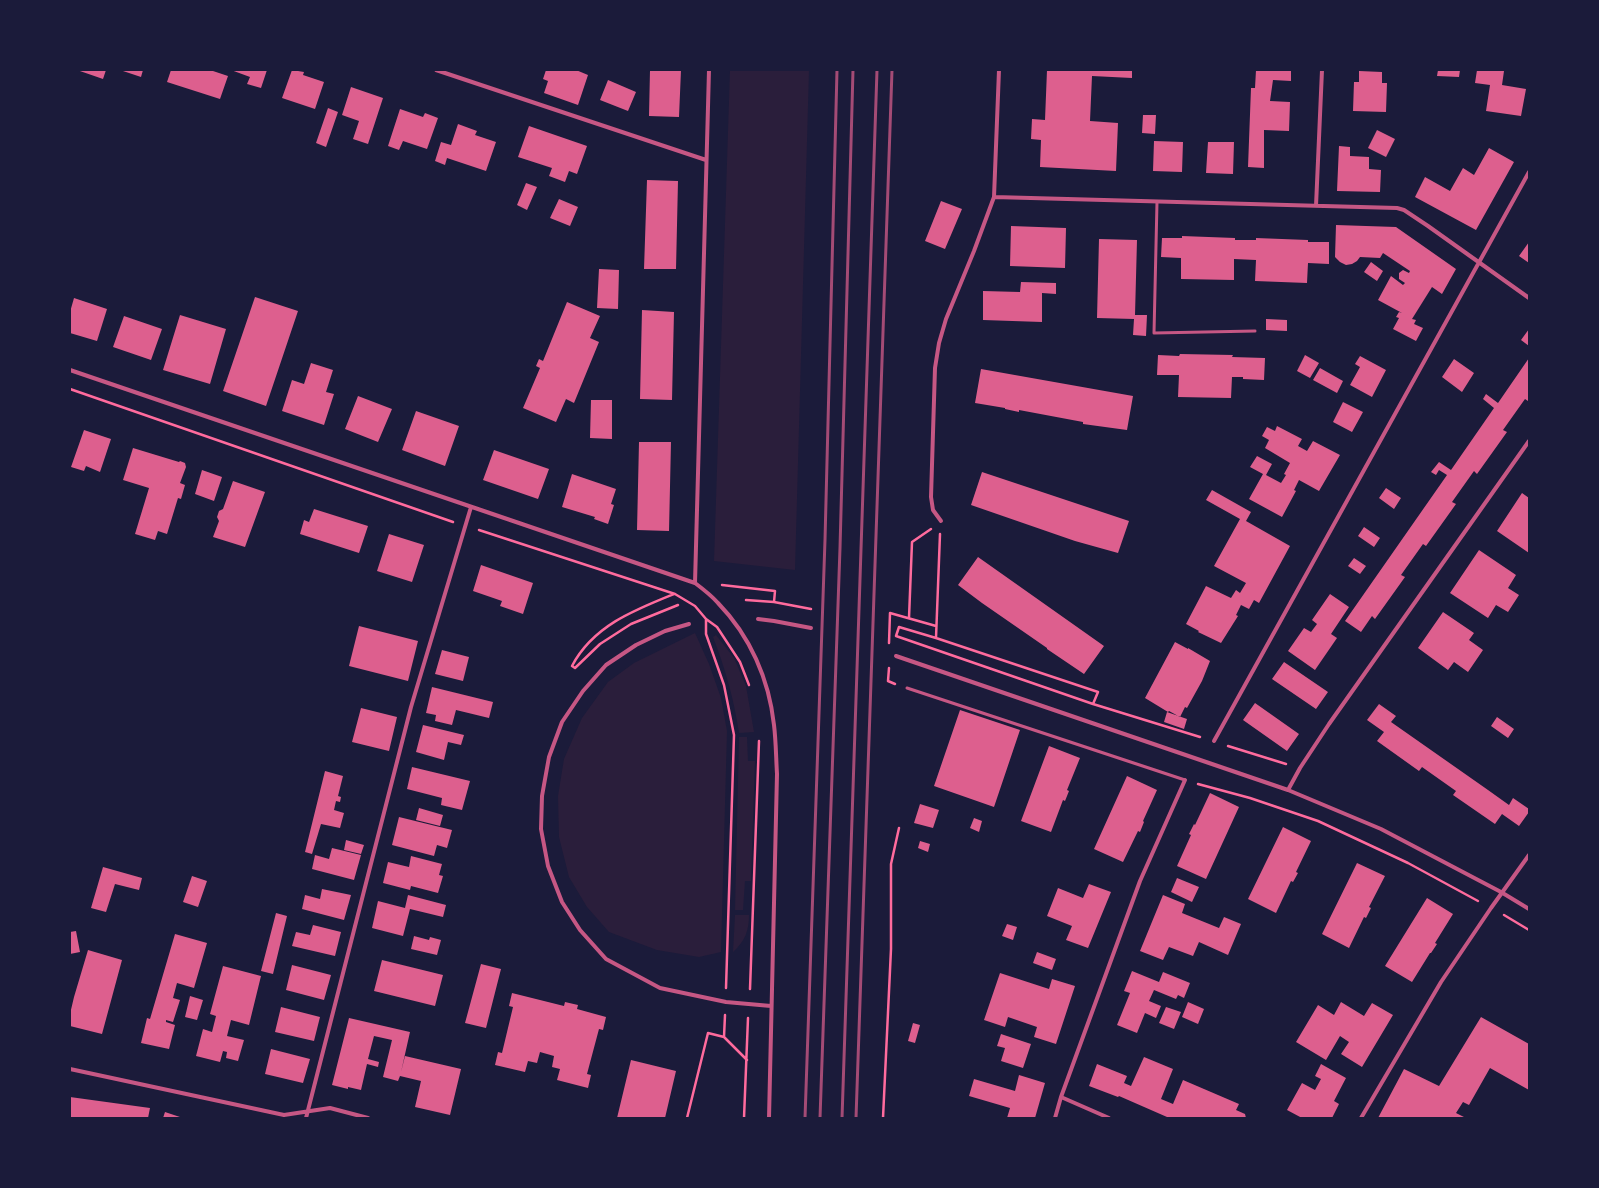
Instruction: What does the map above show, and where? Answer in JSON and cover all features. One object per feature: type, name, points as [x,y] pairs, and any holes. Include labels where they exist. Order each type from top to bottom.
[{"type":"street","points":[[436,70],[706,160]]},
{"type":"street","points":[[695,583],[709,70]]},
{"type":"street","points":[[941,521],[933,510],[931,497],[935,368],[939,343],[946,319],[994,197],[999,70]]},
{"type":"street","points":[[1316,206],[1322,70]]},
{"type":"street","points":[[1214,741],[1529,172]]},
{"type":"street","points":[[994,197],[1397,208],[1404,210],[1480,262],[1529,298]]},
{"type":"street","points":[[70,370],[695,583],[718,602],[741,630],[756,657],[768,689],[774,725],[777,774],[769,1118]]},
{"type":"street","points":[[1288,790],[1300,768],[1529,440]]},
{"type":"street","points":[[306,1118],[411,706],[471,507]]},
{"type":"street","points":[[758,619],[811,628]]},
{"type":"street","points":[[689,624],[665,631],[636,645],[606,665],[583,691],[562,722],[549,757],[542,796],[541,828],[548,866],[562,902],[580,930],[606,959],[660,988],[726,1002],[771,1006]]},
{"type":"street","points":[[896,656],[1288,790],[1381,829],[1501,892],[1529,909]]},
{"type":"street","points":[[1055,1118],[1061,1097],[1140,881],[1185,780]]},
{"type":"street","points":[[1362,1118],[1441,982],[1501,892],[1529,855]]},
{"type":"street","points":[[70,1069],[284,1115],[330,1108],[368,1118]]},
{"type":"street","points":[[1061,1097],[1109,1118]]},
{"type":"lane","points":[[1157,202],[1154,333],[1255,331]]},
{"type":"lane","points":[[907,688],[1185,780]]},
{"type":"path","points":[[70,389],[466,526],[674,594],[695,606],[706,619],[717,627],[740,662],[750,688]]},
{"type":"path","points":[[909,618],[912,542],[941,521]]},
{"type":"path","points":[[936,638],[941,521]]},
{"type":"path","points":[[695,583],[776,591],[774,602]]},
{"type":"path","points":[[674,594],[638,609],[611,623],[590,640],[579,653],[572,666],[575,668],[600,644],[631,624],[678,605]]},
{"type":"path","points":[[746,600],[774,602],[810,609]]},
{"type":"path","points":[[890,613],[936,626]]},
{"type":"path","points":[[706,619],[706,634],[724,685],[734,735],[724,1036]]},
{"type":"path","points":[[1093,704],[1098,692],[899,627],[896,636],[1093,704],[1300,768]]},
{"type":"path","points":[[744,1118],[760,735]]},
{"type":"path","points":[[1185,780],[1250,798],[1318,821],[1408,863],[1529,930]]},
{"type":"path","points":[[884,1118],[891,949],[891,864],[898,828]]},
{"type":"path","points":[[687,1118],[708,1033],[724,1036],[746,1060]]},
{"type":"shaded area","points":[[730,70],[809,70],[795,570],[714,561]]},
{"type":"shaded area","points":[[695,633],[709,664],[721,698],[727,731],[721,952],[699,957],[657,950],[609,932],[587,907],[569,877],[559,837],[558,796],[564,759],[582,718],[608,682],[634,663]]},
{"type":"shaded area","points":[[716,635],[734,658],[746,686],[754,732],[739,733],[729,684],[713,637]]},
{"type":"shaded area","points":[[739,737],[747,737],[748,761],[755,761],[751,881],[745,881],[743,910],[735,910]]},
{"type":"shaded area","points":[[735,915],[749,915],[749,921],[746,935],[741,944],[733,952]]},
{"type":"building","points":[[77,70],[106,70],[103,79]]},
{"type":"building","points":[[120,70],[143,70],[141,77]]},
{"type":"building","points":[[171,70],[210,70],[228,76],[220,99],[167,82]]},
{"type":"building","points":[[231,70],[267,70],[261,88],[247,84],[250,77]]},
{"type":"building","points":[[292,70],[304,72],[303,75],[324,82],[315,109],[282,98]]},
{"type":"building","points":[[546,70],[576,70],[588,75],[578,105],[544,93],[548,81],[543,79]]},
{"type":"building","points":[[650,70],[681,70],[679,117],[649,116]]},
{"type":"building","points":[[1047,70],[1132,70],[1132,78],[1092,76],[1090,121],[1118,123],[1116,171],[1040,167],[1041,140],[1031,139],[1032,119],[1045,120]]},
{"type":"building","points":[[1256,70],[1291,70],[1291,81],[1273,80],[1270,101],[1290,102],[1289,131],[1264,130],[1264,168],[1248,167],[1251,88],[1255,88]]},
{"type":"building","points":[[1438,70],[1460,70],[1459,77],[1437,76]]},
{"type":"building","points":[[1477,70],[1504,71],[1502,85],[1526,89],[1521,116],[1486,111],[1490,85],[1475,83]]},
{"type":"building","points":[[1359,71],[1382,72],[1382,83],[1387,83],[1386,112],[1353,111],[1354,82],[1359,82]]},
{"type":"building","points":[[608,80],[636,92],[628,111],[600,100]]},
{"type":"building","points":[[351,87],[383,98],[368,144],[353,139],[359,121],[342,115]]},
{"type":"building","points":[[328,108],[338,112],[326,147],[316,143]]},
{"type":"building","points":[[400,109],[423,117],[425,113],[438,118],[427,149],[403,141],[399,150],[388,146]]},
{"type":"building","points":[[1143,115],[1156,115],[1155,134],[1142,133]]},
{"type":"building","points":[[458,124],[477,131],[475,135],[496,142],[486,171],[447,158],[445,165],[435,161],[441,142],[451,145]]},
{"type":"building","points":[[529,126],[587,146],[577,174],[569,171],[565,182],[549,176],[552,168],[518,157]]},
{"type":"building","points":[[1377,130],[1395,139],[1386,157],[1368,148]]},
{"type":"building","points":[[1154,141],[1183,142],[1182,172],[1153,171]]},
{"type":"building","points":[[1208,142],[1234,142],[1233,174],[1206,173]]},
{"type":"building","points":[[1339,146],[1350,147],[1350,156],[1369,157],[1369,169],[1381,170],[1380,192],[1337,191]]},
{"type":"building","points":[[1489,148],[1514,162],[1476,230],[1415,197],[1425,177],[1450,191],[1463,168],[1474,175]]},
{"type":"building","points":[[647,180],[678,181],[676,269],[644,269]]},
{"type":"building","points":[[526,183],[537,187],[527,210],[517,205]]},
{"type":"building","points":[[559,199],[578,207],[570,226],[550,218]]},
{"type":"building","points":[[941,201],[962,209],[945,249],[925,241]]},
{"type":"building","points":[[1336,225],[1396,227],[1456,269],[1442,294],[1432,287],[1412,319],[1416,320],[1414,324],[1423,328],[1416,341],[1393,329],[1399,318],[1396,317],[1399,312],[1402,313],[1378,300],[1391,276],[1403,285],[1405,283],[1399,279],[1399,273],[1403,270],[1409,273],[1410,271],[1383,253],[1380,258],[1360,257],[1352,264],[1346,265],[1340,262],[1335,257]]},
{"type":"building","points":[[1011,226],[1066,228],[1065,268],[1010,266]]},
{"type":"building","points":[[1182,236],[1235,238],[1235,240],[1256,240],[1256,238],[1329,242],[1329,264],[1308,263],[1307,283],[1255,281],[1256,260],[1234,259],[1234,280],[1181,279],[1181,258],[1161,257],[1162,238],[1182,238]]},
{"type":"building","points":[[1099,239],[1137,240],[1135,315],[1147,315],[1146,336],[1133,335],[1134,319],[1097,318]]},
{"type":"building","points":[[1529,242],[1529,263],[1519,256]]},
{"type":"building","points":[[1371,262],[1383,271],[1377,281],[1364,272]]},
{"type":"building","points":[[599,269],[619,270],[618,309],[597,308]]},
{"type":"building","points":[[1021,282],[1056,283],[1056,294],[1042,293],[1042,322],[983,320],[983,291],[1020,292]]},
{"type":"building","points":[[255,297],[298,311],[266,406],[223,391]]},
{"type":"building","points":[[74,298],[107,309],[97,341],[70,333],[70,312]]},
{"type":"building","points":[[567,302],[600,316],[590,338],[599,342],[574,403],[566,399],[556,422],[523,408],[540,368],[536,366],[539,359],[543,361]]},
{"type":"building","points":[[642,310],[674,312],[672,400],[640,399]]},
{"type":"building","points":[[180,315],[226,329],[210,384],[163,370]]},
{"type":"building","points":[[124,316],[162,329],[151,360],[113,347]]},
{"type":"building","points":[[1266,319],[1287,320],[1287,331],[1266,330]]},
{"type":"building","points":[[1529,329],[1529,346],[1521,340]]},
{"type":"building","points":[[1180,354],[1233,355],[1232,357],[1265,358],[1264,380],[1232,377],[1231,398],[1178,397],[1179,375],[1157,375],[1158,355],[1179,356]]},
{"type":"building","points":[[1305,355],[1319,363],[1310,378],[1297,371]]},
{"type":"building","points":[[1360,356],[1386,370],[1372,397],[1350,385],[1360,367],[1355,364]]},
{"type":"building","points":[[1529,358],[1529,400],[1528,401],[1525,399],[1503,430],[1507,432],[1477,474],[1474,471],[1452,502],[1456,504],[1426,546],[1423,544],[1401,575],[1405,577],[1375,619],[1372,616],[1361,632],[1345,621],[1447,475],[1439,470],[1436,475],[1431,472],[1439,462],[1451,470],[1494,408],[1483,399],[1486,394],[1498,403]]},
{"type":"building","points":[[1454,359],[1474,373],[1462,392],[1442,377]]},
{"type":"building","points":[[311,363],[333,370],[326,392],[334,394],[324,425],[282,411],[292,380],[304,384]]},
{"type":"building","points":[[1320,368],[1343,381],[1337,393],[1313,380]]},
{"type":"building","points":[[981,369],[1133,396],[1127,430],[1083,424],[1083,422],[1019,410],[1019,412],[975,403]]},
{"type":"building","points":[[358,396],[392,409],[378,442],[345,429]]},
{"type":"building","points":[[591,400],[612,400],[612,439],[590,438]]},
{"type":"building","points":[[1343,402],[1363,412],[1352,432],[1333,422]]},
{"type":"building","points":[[416,411],[459,426],[445,466],[402,450]]},
{"type":"building","points":[[1277,426],[1302,439],[1298,446],[1307,451],[1313,441],[1340,455],[1319,491],[1299,480],[1294,490],[1296,491],[1282,517],[1249,499],[1263,474],[1250,467],[1257,456],[1272,464],[1266,475],[1281,483],[1286,475],[1284,474],[1290,463],[1265,448],[1269,440],[1262,436],[1267,427],[1275,431]]},
{"type":"building","points":[[84,430],[111,439],[100,472],[86,466],[84,471],[71,467]]},
{"type":"building","points":[[639,442],[671,442],[669,531],[637,530]]},
{"type":"building","points":[[133,448],[179,462],[180,461],[185,463],[186,467],[180,483],[185,485],[181,499],[178,498],[167,534],[158,531],[155,540],[135,534],[149,488],[123,480]]},
{"type":"building","points":[[494,450],[549,469],[538,499],[483,480]]},
{"type":"building","points":[[202,470],[222,477],[214,501],[195,494]]},
{"type":"building","points":[[982,472],[1129,521],[1118,553],[1075,541],[971,505]]},
{"type":"building","points":[[572,474],[616,489],[611,504],[614,505],[608,524],[594,519],[595,517],[562,507]]},
{"type":"building","points":[[233,481],[265,492],[245,547],[213,537],[219,521],[217,517],[219,511],[223,509]]},
{"type":"building","points":[[1386,488],[1401,498],[1394,509],[1379,498]]},
{"type":"building","points":[[1212,490],[1251,512],[1246,521],[1290,546],[1259,603],[1254,600],[1249,609],[1241,605],[1236,615],[1238,616],[1221,643],[1198,632],[1199,631],[1186,624],[1206,586],[1231,598],[1236,590],[1240,593],[1246,583],[1214,566],[1240,519],[1206,500]]},
{"type":"building","points":[[1522,493],[1529,498],[1529,553],[1497,531]]},
{"type":"building","points":[[314,509],[368,526],[359,553],[300,534],[304,520],[309,522]]},
{"type":"building","points":[[1364,527],[1380,538],[1374,547],[1358,536]]},
{"type":"building","points":[[389,534],[424,545],[412,582],[377,571]]},
{"type":"building","points":[[1479,550],[1516,575],[1508,588],[1519,595],[1508,612],[1496,605],[1488,618],[1450,593]]},
{"type":"building","points":[[978,557],[1104,646],[1084,674],[958,585]]},
{"type":"building","points":[[1354,558],[1366,566],[1360,574],[1348,566]]},
{"type":"building","points":[[481,565],[533,583],[523,614],[500,606],[502,601],[473,591]]},
{"type":"building","points":[[1330,594],[1349,607],[1331,634],[1337,638],[1315,670],[1288,651],[1304,628],[1311,632],[1317,624],[1312,620]]},
{"type":"building","points":[[1443,612],[1474,633],[1469,640],[1483,650],[1468,672],[1454,662],[1448,670],[1418,648]]},
{"type":"building","points":[[359,626],[418,641],[408,681],[349,666]]},
{"type":"building","points":[[1175,642],[1210,661],[1202,681],[1187,708],[1185,707],[1180,717],[1169,711],[1168,712],[1145,698]]},
{"type":"building","points":[[442,650],[469,657],[463,681],[435,674]]},
{"type":"building","points":[[1284,662],[1328,692],[1316,709],[1272,679]]},
{"type":"building","points":[[432,687],[493,702],[489,718],[456,710],[452,725],[435,721],[436,715],[426,713]]},
{"type":"building","points":[[1255,703],[1299,734],[1287,751],[1243,720]]},
{"type":"building","points":[[1379,704],[1396,716],[1391,722],[1509,805],[1513,798],[1529,809],[1529,812],[1519,826],[1502,814],[1495,824],[1453,795],[1456,791],[1422,767],[1419,771],[1377,741],[1384,732],[1367,720]]},
{"type":"building","points":[[361,708],[397,717],[389,751],[352,742]]},
{"type":"building","points":[[960,710],[1020,730],[994,807],[934,786]]},
{"type":"building","points":[[1167,712],[1187,719],[1184,729],[1164,722]]},
{"type":"building","points":[[1497,717],[1514,729],[1508,738],[1491,726]]},
{"type":"building","points":[[423,725],[464,735],[461,745],[448,742],[444,760],[416,752]]},
{"type":"building","points":[[1049,746],[1080,758],[1067,790],[1069,791],[1065,801],[1063,800],[1051,832],[1021,821]]},
{"type":"building","points":[[412,767],[470,781],[462,810],[441,805],[442,798],[407,789]]},
{"type":"building","points":[[325,771],[343,776],[338,796],[341,797],[340,802],[336,801],[334,810],[344,813],[340,828],[321,824],[312,854],[305,852]]},
{"type":"building","points":[[1127,776],[1157,790],[1143,821],[1144,822],[1140,832],[1138,831],[1123,862],[1094,849]]},
{"type":"building","points":[[1210,793],[1239,807],[1206,879],[1177,866],[1191,835],[1189,834],[1194,824],[1195,825]]},
{"type":"building","points":[[920,804],[939,810],[933,828],[914,823]]},
{"type":"building","points":[[419,808],[443,815],[440,826],[416,820]]},
{"type":"building","points":[[399,817],[452,830],[447,848],[437,845],[434,856],[392,845]]},
{"type":"building","points":[[974,818],[982,821],[979,832],[970,828]]},
{"type":"building","points":[[1283,827],[1311,841],[1296,872],[1298,873],[1293,882],[1291,881],[1276,913],[1248,899]]},
{"type":"building","points":[[346,840],[364,845],[361,854],[344,850]]},
{"type":"building","points":[[920,841],[930,844],[928,852],[918,848]]},
{"type":"building","points":[[332,848],[361,855],[354,880],[312,869],[315,855],[329,859]]},
{"type":"building","points":[[411,856],[442,864],[439,875],[443,876],[438,893],[411,886],[410,890],[383,883],[388,862],[409,867]]},
{"type":"building","points":[[1357,863],[1385,876],[1369,907],[1371,908],[1366,918],[1364,917],[1349,948],[1322,934]]},
{"type":"building","points":[[103,867],[142,878],[139,890],[115,884],[106,912],[91,908]]},
{"type":"building","points":[[192,876],[207,881],[198,907],[183,902]]},
{"type":"building","points":[[1177,878],[1199,887],[1192,902],[1171,892]]},
{"type":"building","points":[[1089,884],[1111,892],[1088,948],[1066,940],[1072,926],[1047,916],[1058,888],[1083,898]]},
{"type":"building","points":[[322,889],[351,895],[344,920],[302,909],[305,895],[320,899]]},
{"type":"building","points":[[408,895],[446,905],[443,917],[410,909],[403,936],[372,928],[378,901],[405,908]]},
{"type":"building","points":[[1163,895],[1185,904],[1182,913],[1219,928],[1224,917],[1241,924],[1228,955],[1199,942],[1193,956],[1169,947],[1163,960],[1140,951]]},
{"type":"building","points":[[1427,898],[1453,914],[1435,943],[1437,944],[1412,982],[1385,966]]},
{"type":"building","points":[[276,913],[287,916],[273,974],[261,971]]},
{"type":"building","points":[[1007,924],[1017,927],[1013,940],[1002,936]]},
{"type":"building","points":[[313,925],[341,932],[335,956],[292,946],[296,932],[310,935]]},
{"type":"building","points":[[76,931],[80,952],[70,954],[70,932]]},
{"type":"building","points":[[175,934],[207,943],[194,988],[177,983],[173,998],[180,1000],[173,1022],[166,1020],[166,1022],[175,1025],[169,1049],[141,1043],[147,1018],[150,1019]]},
{"type":"building","points":[[414,936],[429,940],[430,937],[441,940],[437,955],[411,949]]},
{"type":"building","points":[[88,950],[122,960],[102,1034],[70,1026],[70,1014],[74,997]]},
{"type":"building","points":[[1037,952],[1056,959],[1052,970],[1033,963]]},
{"type":"building","points":[[382,960],[443,975],[435,1006],[374,991]]},
{"type":"building","points":[[481,964],[501,969],[486,1028],[465,1023]]},
{"type":"building","points":[[292,965],[331,975],[324,1000],[286,990]]},
{"type":"building","points":[[223,966],[261,976],[249,1025],[231,1020],[227,1036],[244,1040],[238,1061],[226,1058],[227,1052],[223,1051],[220,1062],[196,1056],[203,1029],[212,1032],[216,1016],[210,1014]]},
{"type":"building","points":[[1132,971],[1159,982],[1163,972],[1190,983],[1184,998],[1178,995],[1176,999],[1154,990],[1149,1001],[1161,1006],[1156,1018],[1145,1013],[1137,1033],[1117,1025],[1130,993],[1124,991]]},
{"type":"building","points":[[1000,973],[1049,989],[1052,979],[1075,986],[1056,1044],[1034,1037],[1037,1027],[1008,1017],[1005,1027],[984,1020]]},
{"type":"building","points":[[512,993],[564,1006],[565,1002],[578,1005],[577,1009],[606,1017],[603,1030],[599,1029],[587,1074],[591,1075],[588,1088],[557,1080],[560,1069],[552,1067],[554,1056],[540,1052],[537,1063],[528,1061],[525,1072],[495,1065],[498,1052],[502,1053],[513,1007],[509,1006]]},
{"type":"building","points":[[190,996],[203,1000],[197,1020],[185,1017]]},
{"type":"building","points":[[1188,1002],[1204,1009],[1198,1024],[1182,1017]]},
{"type":"building","points":[[1341,1002],[1364,1016],[1372,1003],[1393,1015],[1362,1067],[1341,1054],[1349,1042],[1340,1036],[1326,1060],[1296,1042],[1318,1005],[1334,1015]]},
{"type":"building","points":[[281,1007],[320,1017],[314,1041],[275,1032]]},
{"type":"building","points":[[1166,1007],[1181,1012],[1174,1029],[1159,1023]]},
{"type":"building","points":[[1481,1017],[1529,1044],[1529,1090],[1490,1068],[1469,1105],[1463,1102],[1456,1113],[1466,1118],[1378,1118],[1404,1069],[1439,1086]]},
{"type":"building","points":[[349,1018],[410,1032],[401,1072],[405,1056],[461,1069],[450,1115],[415,1107],[421,1081],[400,1076],[398,1081],[383,1077],[392,1040],[374,1036],[368,1059],[379,1062],[378,1067],[367,1064],[361,1090],[348,1087],[348,1089],[332,1085]]},
{"type":"building","points":[[913,1023],[920,1025],[915,1043],[908,1041]]},
{"type":"building","points":[[1001,1034],[1031,1044],[1023,1068],[1001,1061],[1005,1048],[997,1046]]},
{"type":"building","points":[[271,1049],[310,1059],[303,1083],[265,1074]]},
{"type":"building","points":[[1144,1057],[1173,1069],[1161,1099],[1173,1104],[1183,1080],[1239,1104],[1236,1110],[1245,1114],[1246,1118],[1167,1118],[1119,1096],[1118,1097],[1089,1086],[1097,1064],[1127,1076],[1124,1083],[1131,1086]]},
{"type":"building","points":[[631,1060],[676,1071],[665,1118],[617,1118]]},
{"type":"building","points":[[1321,1064],[1346,1078],[1334,1101],[1339,1104],[1332,1118],[1302,1118],[1287,1110],[1302,1083],[1315,1090],[1321,1079],[1315,1076]]},
{"type":"building","points":[[1019,1075],[1045,1083],[1035,1118],[1007,1118],[1010,1108],[969,1096],[974,1079],[1015,1091]]},
{"type":"building","points":[[70,1097],[150,1108],[148,1118],[70,1118]]},
{"type":"building","points":[[165,1112],[183,1118],[163,1118]]},
{"type":"railway","points":[[805,1118],[825,540],[837,70]]},
{"type":"railway","points":[[820,1118],[840,548],[853,70]]},
{"type":"railway","points":[[842,1118],[877,70]]},
{"type":"railway","points":[[856,1118],[892,70]]}]
